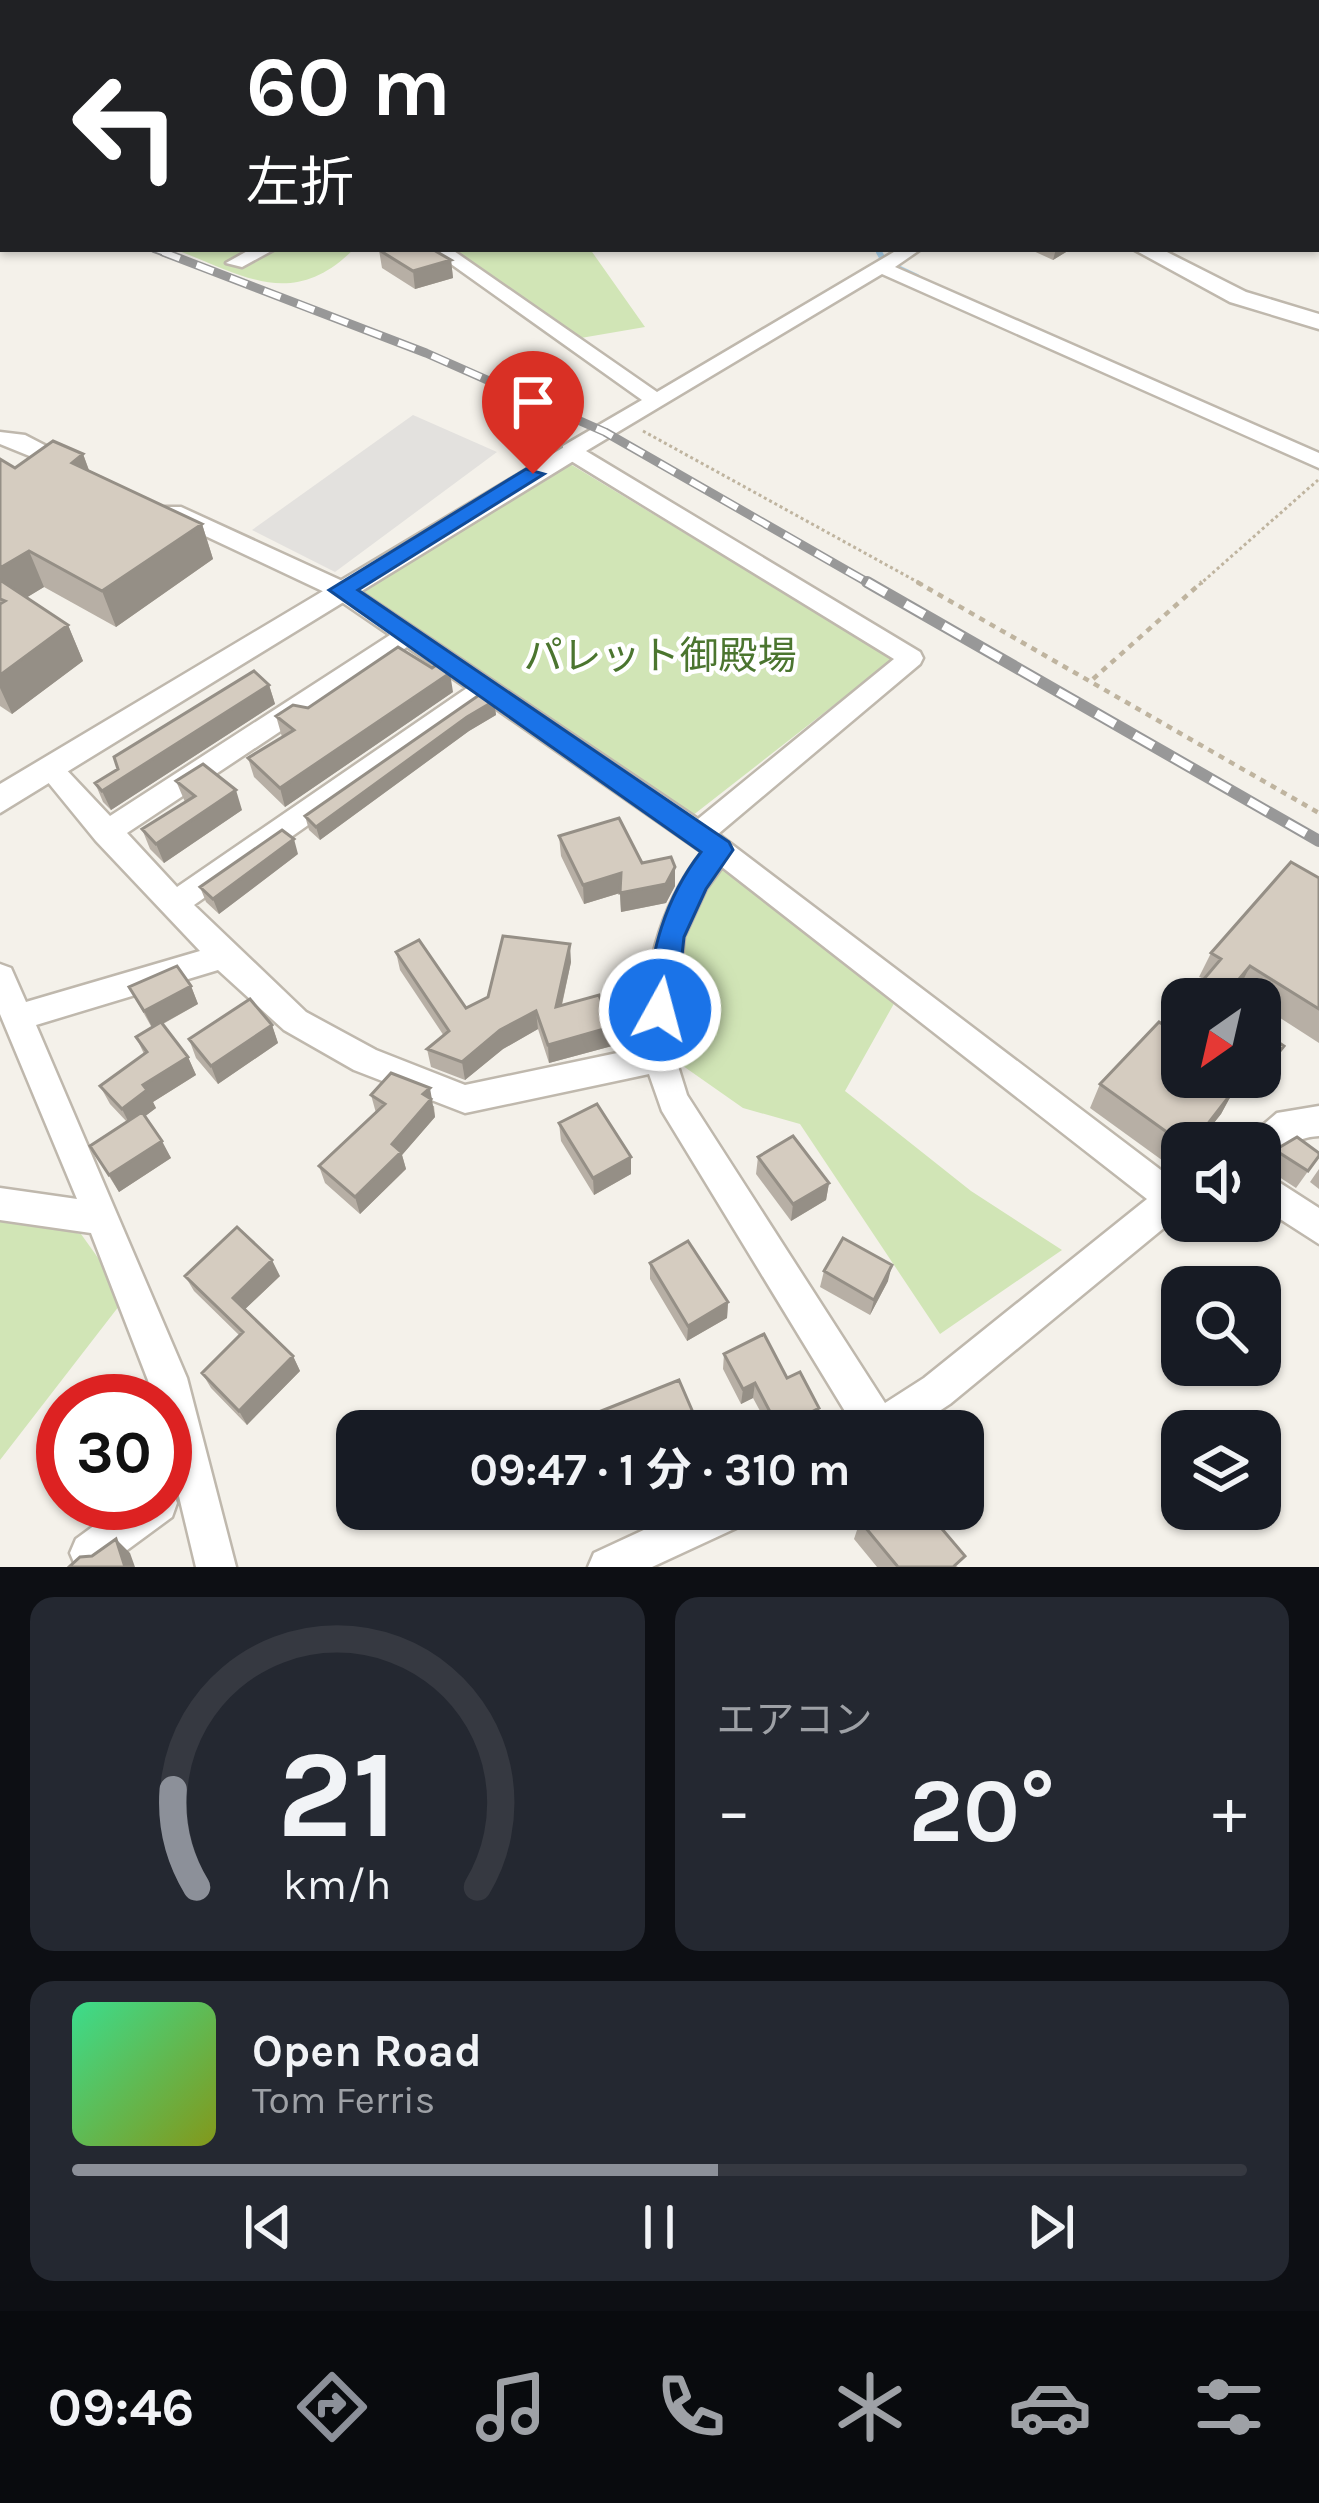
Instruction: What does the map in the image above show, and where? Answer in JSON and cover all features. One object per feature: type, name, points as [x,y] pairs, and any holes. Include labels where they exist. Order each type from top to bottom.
[{"type":"street","points":[[235,263],[259,252]]},
{"type":"street","points":[[444,252],[655,400]]},
{"type":"street","points":[[0,800],[907,252]]},
{"type":"street","points":[[1150,252],[1238,297],[1317,320]]},
{"type":"street","points":[[881,266],[1319,461]]},
{"type":"street","points":[[0,438],[17,440],[104,480]]},
{"type":"street","points":[[571,451],[911,658],[709,842],[669,937],[656,1047],[673,1101],[866,1410]]},
{"type":"street","points":[[147,500],[341,590],[408,635],[709,842],[1161,1184]]},
{"type":"street","points":[[106,833],[408,635]]},
{"type":"street","points":[[177,902],[485,688]]},
{"type":"street","points":[[51,770],[223,956],[295,1021],[365,1060],[465,1099],[660,1058]]},
{"type":"street","points":[[19,1017],[223,956]]},
{"type":"street","points":[[0,977],[167,1374]]},
{"type":"street","points":[[1281,1130],[1289,1123],[1319,1121]]},
{"type":"street","points":[[1281,1201],[1319,1228]]},
{"type":"street","points":[[0,1204],[102,1219]]},
{"type":"street","points":[[908,1410],[1161,1207]]},
{"type":"street","points":[[192,1527],[216,1567]]},
{"type":"street","points":[[90,1553],[121,1530]]},
{"type":"street","points":[[608,1567],[688,1530]]},
{"type":"path","points":[[623,420],[1093,679],[1319,813]]},
{"type":"path","points":[[1093,679],[1319,479]]},
{"type":"green space","points":[[182,252],[350,252],[309,279],[288,283],[245,277]]},
{"type":"green space","points":[[454,252],[592,252],[645,327],[575,339]]},
{"type":"green space","name":"パレット御殿場","points":[[557,456],[893,659],[692,816],[346,587]]},
{"type":"green space","points":[[719,850],[901,991],[845,1091],[971,1191],[1062,1250],[940,1334],[800,1124],[743,1108],[656,1047],[680,914]]},
{"type":"green space","points":[[0,1216],[81,1234],[126,1297],[66,1374],[36,1374],[36,1413],[0,1460]]},
{"type":"shaded area","points":[[413,415],[497,452],[335,572],[252,530]]},
{"type":"building","points":[[382,252],[437,252],[451,260],[413,271]]},
{"type":"building","points":[[53,441],[83,454],[72,463],[202,524],[102,591],[29,551],[0,568],[0,459],[15,468]]},
{"type":"building","points":[[0,580],[68,625],[0,675],[0,604],[5,601],[0,599]]},
{"type":"building","points":[[398,647],[450,673],[280,788],[248,758],[294,730],[276,716],[293,705],[308,708]]},
{"type":"building","points":[[254,671],[269,685],[102,791],[95,783],[118,769],[114,757]]},
{"type":"building","points":[[482,693],[494,701],[316,827],[305,816]]},
{"type":"building","points":[[203,764],[236,790],[156,844],[142,829],[195,796],[176,781]]},
{"type":"building","points":[[619,818],[642,863],[671,857],[675,867],[666,884],[620,893],[621,873],[583,885],[559,836]]},
{"type":"building","points":[[282,830],[294,839],[213,899],[200,887]]},
{"type":"building","points":[[1291,862],[1319,878],[1319,1009],[1281,985],[1281,978],[1269,978],[1250,966],[1240,978],[1205,978],[1221,959],[1211,953]]},
{"type":"building","points":[[503,936],[570,944],[556,1007],[599,995],[611,1027],[548,1045],[536,1011],[500,1030],[462,1062],[427,1049],[449,1031],[396,952],[419,940],[466,1008],[488,997]]},
{"type":"building","points":[[177,966],[191,986],[144,1011],[129,987]]},
{"type":"building","points":[[250,999],[272,1025],[211,1066],[189,1039]]},
{"type":"building","points":[[161,1022],[188,1057],[143,1085],[147,1090],[122,1109],[100,1086],[147,1052],[136,1037]]},
{"type":"building","points":[[1159,1022],[1161,1098],[1228,1098],[1209,1122],[1161,1122],[1161,1128],[1100,1084]]},
{"type":"building","points":[[391,1073],[430,1088],[423,1094],[431,1099],[392,1144],[401,1152],[355,1197],[319,1166],[385,1104],[371,1095]]},
{"type":"building","points":[[597,1104],[631,1157],[593,1178],[559,1123]]},
{"type":"building","points":[[142,1112],[162,1141],[109,1175],[90,1146]]},
{"type":"building","points":[[793,1136],[829,1183],[793,1204],[758,1157]]},
{"type":"building","points":[[1297,1137],[1319,1156],[1308,1171],[1281,1154],[1281,1146]]},
{"type":"building","points":[[237,1227],[272,1260],[233,1298],[293,1356],[239,1411],[202,1373],[243,1332],[185,1276]]},
{"type":"building","points":[[843,1238],[892,1265],[874,1300],[824,1271]]},
{"type":"building","points":[[688,1241],[728,1302],[688,1326],[650,1263]]},
{"type":"building","points":[[764,1334],[787,1378],[800,1372],[819,1408],[769,1410],[755,1383],[743,1389],[724,1354]]},
{"type":"building","points":[[679,1380],[692,1410],[604,1410]]},
{"type":"building","points":[[867,1530],[943,1530],[965,1556],[953,1567],[898,1567]]},
{"type":"building","points":[[116,1539],[125,1567],[69,1567],[80,1557],[92,1556]]},
{"type":"waterway","points":[[264,0],[338,0]]},
{"type":"waterway","points":[[879,252],[884,261]]},
{"type":"waterway","points":[[898,268],[917,277]]},
{"type":"railway","points":[[162,252],[169,254]]},
{"type":"railway","points":[[163,252],[169,254]]},
{"type":"railway","points":[[169,254],[426,353],[605,432],[872,585]]},
{"type":"railway","points":[[867,582],[1319,841]]},
{"type":"route","points":[[533,474],[341,590],[718,850],[694,883],[669,937],[660,1010]]}]
